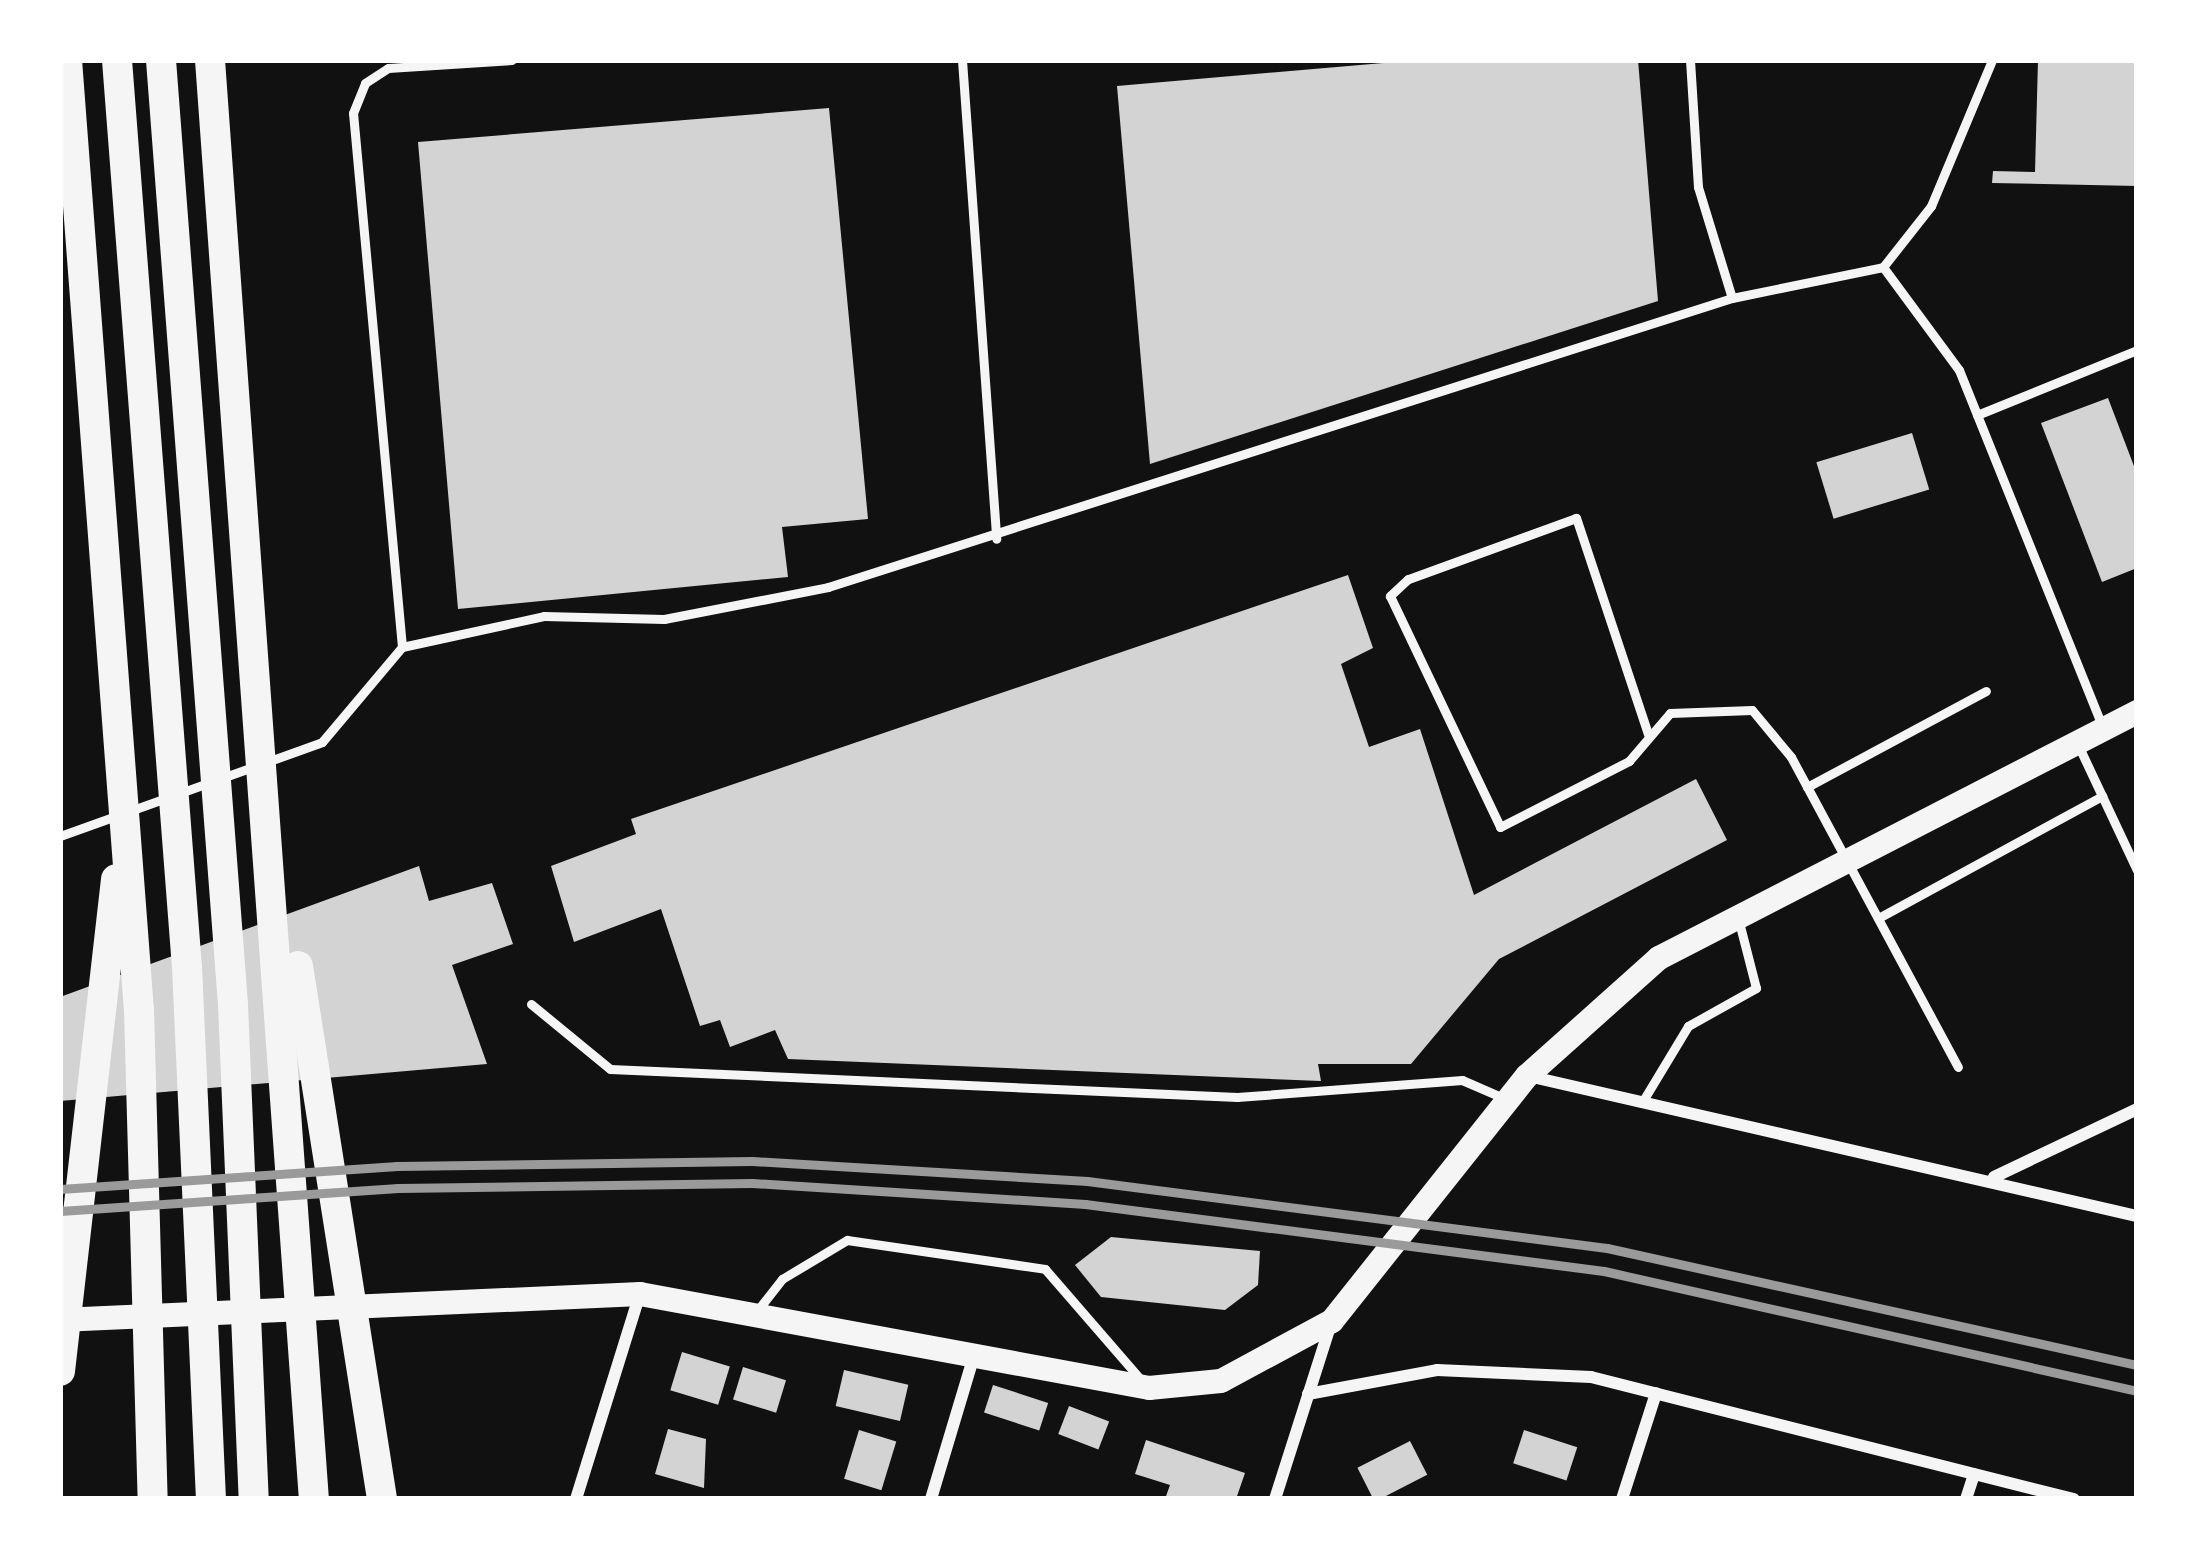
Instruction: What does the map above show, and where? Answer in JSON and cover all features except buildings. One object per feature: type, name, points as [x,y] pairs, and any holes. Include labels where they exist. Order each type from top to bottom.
[{"type":"highway","points":[[67,60],[124,790],[153,1400],[153,1499]]},
{"type":"highway","points":[[117,60],[188,967],[211,1499]]},
{"type":"highway","points":[[160,60],[233,1006],[254,1499]]},
{"type":"highway","points":[[210,60],[267,792],[314,1499]]},
{"type":"highway","points":[[60,1371],[124,790]]},
{"type":"highway","points":[[267,792],[371,1384],[382,1499]]},
{"type":"main road","points":[[60,1320],[640,1294],[1148,1388],[1241,1375],[1332,1321],[1527,1076],[1600,1003],[1737,913],[2137,712]]},
{"type":"street","points":[[1527,1076],[1993,1178],[2137,1216]]},
{"type":"street","points":[[1993,1178],[2137,1108]]},
{"type":"street","points":[[576,1499],[640,1294]]},
{"type":"street","points":[[1275,1499],[1332,1321]]},
{"type":"street","points":[[931,1499],[975,1355]]},
{"type":"street","points":[[1308,1394],[1502,1368],[1656,1393],[2074,1499]]},
{"type":"street","points":[[1622,1499],[1656,1393]]},
{"type":"street","points":[[1966,1499],[1974,1474]]},
{"type":"lane","points":[[402,647],[353,113],[365,83],[388,68],[512,60]]},
{"type":"lane","points":[[962,60],[997,539]]},
{"type":"lane","points":[[1690,60],[1698,187],[1732,298]]},
{"type":"lane","points":[[60,836],[322,742],[402,647],[544,616],[733,609],[997,539],[1732,298],[1883,267],[1930,206],[1992,60]]},
{"type":"lane","points":[[1883,267],[1932,326],[1976,415],[2104,728]]},
{"type":"lane","points":[[1976,415],[2137,350]]},
{"type":"lane","points":[[1648,734],[1576,518],[1408,579],[1390,596],[1500,827],[1630,761],[1648,734],[1693,707],[1752,710],[1808,787],[1882,916],[1958,1067]]},
{"type":"lane","points":[[1808,787],[1986,691]]},
{"type":"lane","points":[[2077,742],[2137,870]]},
{"type":"lane","points":[[1882,916],[2102,796]]},
{"type":"lane","points":[[1644,1099],[1688,1026],[1756,988],[1737,913]]},
{"type":"lane","points":[[531,1004],[610,1069],[1237,1097],[1462,1081],[1508,1100]]},
{"type":"lane","points":[[755,1315],[782,1280],[847,1240],[1045,1269],[1148,1388]]},
{"type":"pier","points":[[60,60],[264,60],[266,79],[60,148]]},
{"type":"railway","points":[[60,1189],[397,1166],[752,1161],[1087,1181],[1607,1248],[2137,1365]]},
{"type":"railway","points":[[60,1211],[398,1188],[752,1183],[1085,1204],[1604,1271],[2137,1391]]}]
